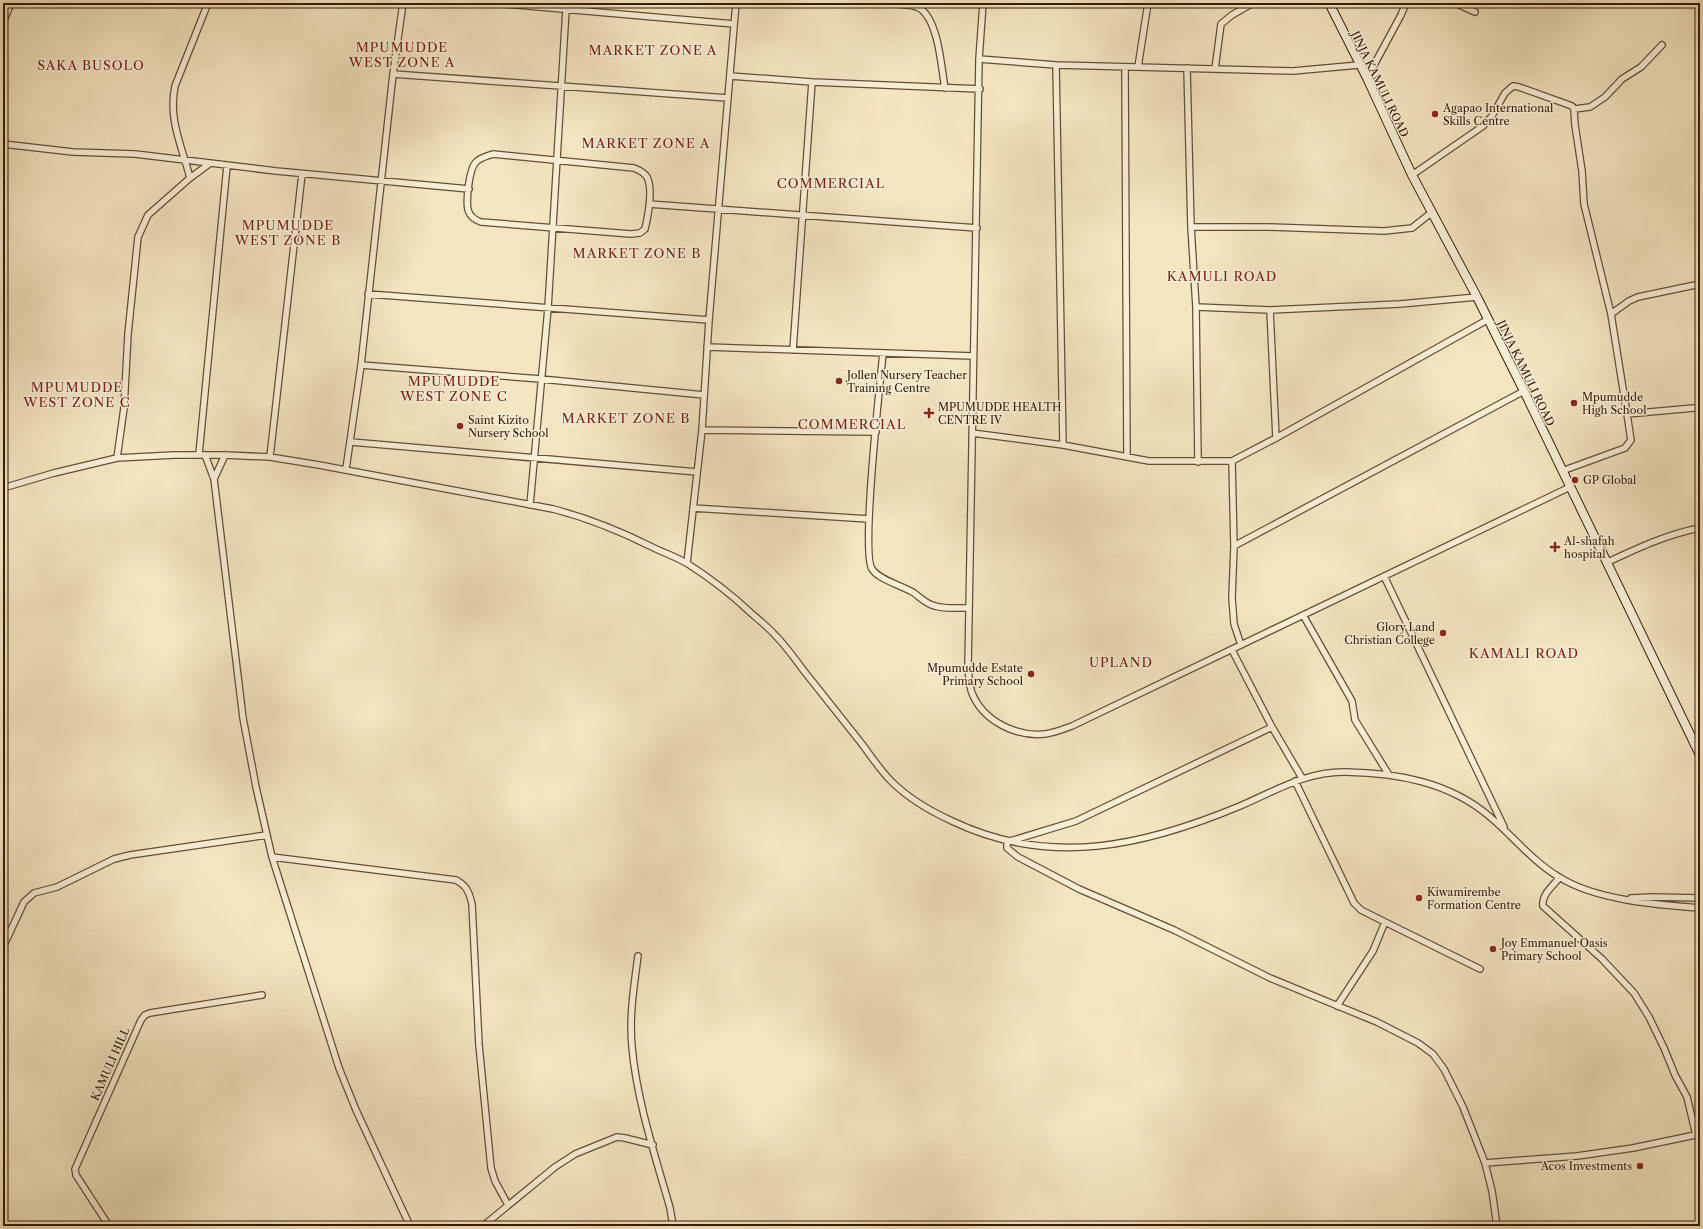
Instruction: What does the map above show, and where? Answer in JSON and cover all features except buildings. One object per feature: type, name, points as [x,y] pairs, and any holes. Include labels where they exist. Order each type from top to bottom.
[{"type":"main road","name":"JINJA KAMULI ROAD","points":[[1328,3],[1367,78],[1412,175],[1477,297],[1606,563],[1696,739],[1700,755]]},
{"type":"street","points":[[3,23],[11,3]]},
{"type":"street","points":[[190,178],[175,128],[172,100],[175,86],[208,3]]},
{"type":"street","points":[[346,470],[361,366],[402,3]]},
{"type":"street","points":[[494,3],[734,24]]},
{"type":"street","points":[[687,564],[702,430],[709,320],[736,3]]},
{"type":"street","points":[[872,3],[912,6],[920,9],[932,26],[939,50],[945,88]]},
{"type":"street","points":[[984,3],[979,59],[980,89],[968,608],[968,668],[972,693],[984,712],[1001,725],[1022,734],[1046,734],[1072,726],[1570,487]]},
{"type":"street","points":[[1138,67],[1148,3]]},
{"type":"street","points":[[1214,69],[1221,24],[1232,15],[1253,3]]},
{"type":"street","points":[[1367,78],[1406,3]]},
{"type":"street","points":[[1455,3],[1475,12]]},
{"type":"street","points":[[530,505],[554,228],[566,9]]},
{"type":"street","points":[[1412,175],[1483,126],[1492,116],[1505,93],[1513,86],[1568,104],[1574,109],[1590,108],[1605,97],[1622,79],[1641,67],[1662,45]]},
{"type":"street","points":[[979,59],[1056,65],[1293,71],[1359,65]]},
{"type":"street","points":[[1056,65],[1062,445]]},
{"type":"street","points":[[1125,67],[1127,457]]},
{"type":"street","points":[[1187,68],[1191,226],[1196,307],[1198,462]]},
{"type":"street","points":[[393,74],[728,98]]},
{"type":"street","points":[[730,76],[812,82],[980,89]]},
{"type":"street","points":[[793,350],[812,82]]},
{"type":"street","points":[[1562,470],[1625,448],[1631,440],[1611,314],[1584,204],[1582,171],[1574,109]]},
{"type":"street","points":[[3,144],[74,152],[135,154],[302,174],[469,189]]},
{"type":"street","points":[[493,154],[558,159],[634,168],[640,171],[646,176],[649,182],[649,204],[645,229],[640,233],[631,234],[481,222],[473,218],[468,210],[471,170],[476,162],[483,157],[493,154]]},
{"type":"street","points":[[117,458],[124,408],[128,334],[138,236],[148,215],[190,178],[209,164]]},
{"type":"street","points":[[198,454],[227,166]]},
{"type":"street","points":[[270,458],[302,174]]},
{"type":"street","points":[[649,204],[977,228]]},
{"type":"street","points":[[1191,226],[1284,227],[1384,231],[1412,228],[1431,213]]},
{"type":"street","points":[[1611,314],[1624,303],[1638,297],[1700,284]]},
{"type":"street","points":[[368,294],[709,320]]},
{"type":"street","points":[[1196,307],[1270,310],[1406,304],[1477,297]]},
{"type":"street","points":[[1270,310],[1276,438]]},
{"type":"street","points":[[972,433],[1062,445],[1149,461],[1232,461],[1487,320]]},
{"type":"street","points":[[707,347],[973,356]]},
{"type":"street","points":[[883,353],[868,519],[869,560],[872,569],[880,575],[914,593],[933,606],[968,608]]},
{"type":"street","points":[[361,366],[541,380],[704,395]]},
{"type":"street","points":[[1234,546],[1524,392]]},
{"type":"street","points":[[1627,414],[1694,408]]},
{"type":"street","points":[[702,430],[876,432]]},
{"type":"street","points":[[351,442],[697,472]]},
{"type":"street","points":[[3,488],[54,472],[117,458],[198,454],[225,455],[270,458],[346,470],[581,516],[616,530],[687,564],[735,598],[775,634],[891,781],[919,803],[952,821],[1007,842],[1080,848],[1114,845],[1143,840],[1211,818],[1302,778],[1316,774],[1330,772],[1389,775],[1410,778],[1436,786],[1456,794],[1474,804],[1505,831],[1530,856],[1560,878],[1575,886],[1653,905],[1700,908]]},
{"type":"street","points":[[205,455],[214,479],[243,718],[256,787],[272,857],[339,1068],[359,1116],[410,1226]]},
{"type":"street","points":[[214,479],[225,455]]},
{"type":"street","points":[[1232,461],[1234,546],[1232,611],[1241,645]]},
{"type":"street","points":[[693,508],[868,519]]},
{"type":"street","points":[[1606,563],[1642,546],[1683,532],[1700,528]]},
{"type":"street","points":[[1384,576],[1505,831]]},
{"type":"street","points":[[1303,616],[1352,701],[1355,720],[1389,775]]},
{"type":"street","points":[[1232,650],[1272,727],[1302,778]]},
{"type":"street","points":[[1007,842],[1076,821],[1272,727]]},
{"type":"street","points":[[1295,782],[1354,903],[1361,910],[1480,969]]},
{"type":"street","points":[[3,947],[24,902],[29,896],[34,893],[57,887],[114,859],[130,855],[267,835]]},
{"type":"street","points":[[1007,842],[1007,848],[1012,853],[1079,889],[1174,930],[1270,978],[1400,1032],[1433,1054],[1444,1069],[1463,1106],[1485,1163],[1492,1191],[1496,1226]]},
{"type":"street","points":[[272,857],[456,880],[467,888],[472,904],[479,1046],[491,1168],[495,1181],[508,1205]]},
{"type":"street","points":[[1485,1163],[1577,1156],[1633,1148],[1698,1135],[1687,1097],[1675,1075],[1649,1017],[1634,992],[1598,954],[1543,906],[1542,902],[1544,896],[1560,878]]},
{"type":"street","points":[[1625,899],[1653,897],[1700,898]]},
{"type":"street","points":[[1337,1006],[1373,951],[1385,922]]},
{"type":"street","points":[[638,956],[631,1012],[632,1047],[640,1099],[670,1208],[673,1226]]},
{"type":"street","name":"KAMULI HILL","points":[[109,1226],[76,1175],[75,1169],[141,1020],[145,1015],[150,1013],[262,995]]},
{"type":"street","points":[[483,1226],[555,1167],[575,1154],[617,1137],[653,1145]]},
{"type":"place","name":"Agapao International Skills Centre","points":[[1435,114]]},
{"type":"place","name":"Jollen Nursery Teacher Training Centre","points":[[839,381]]},
{"type":"place","name":"Mpumudde High School","points":[[1574,403]]},
{"type":"place","name":"MPUMUDDE HEALTH CENTRE IV","points":[[929,413]]},
{"type":"place","name":"Saint Kizito Nursery School","points":[[460,426]]},
{"type":"place","name":"GP Global","points":[[1575,480]]},
{"type":"place","name":"Al-shafah hospital","points":[[1555,547]]},
{"type":"place","name":"Glory Land Christian College","points":[[1443,633]]},
{"type":"place","name":"Mpumudde Estate Primary School","points":[[1031,674]]},
{"type":"place","name":"Kiwamirembe Formation Centre","points":[[1419,898]]},
{"type":"place","name":"Joy Emmanuel Oasis Primary School","points":[[1493,949]]},
{"type":"place","name":"Acos Investments","points":[[1640,1166]]},
{"type":"district","name":"MARKET ZONE A","points":[[653,50]]},
{"type":"district","name":"MPUMUDDE WEST ZONE A","points":[[402,54]]},
{"type":"district","name":"SAKA BUSOLO","points":[[91,65]]},
{"type":"district","name":"MARKET ZONE A","points":[[646,143]]},
{"type":"district","name":"COMMERCIAL","points":[[831,183]]},
{"type":"district","name":"MPUMUDDE WEST ZONE B","points":[[288,232]]},
{"type":"district","name":"MARKET ZONE B","points":[[637,253]]},
{"type":"district","name":"KAMULI ROAD","points":[[1222,276]]},
{"type":"district","name":"MPUMUDDE WEST ZONE C","points":[[454,388]]},
{"type":"district","name":"MPUMUDDE WEST ZONE C","points":[[77,394]]},
{"type":"district","name":"MARKET ZONE B","points":[[626,418]]},
{"type":"district","name":"COMMERCIAL","points":[[852,424]]},
{"type":"district","name":"KAMALI ROAD","points":[[1524,653]]},
{"type":"district","name":"UPLAND","points":[[1121,662]]}]
